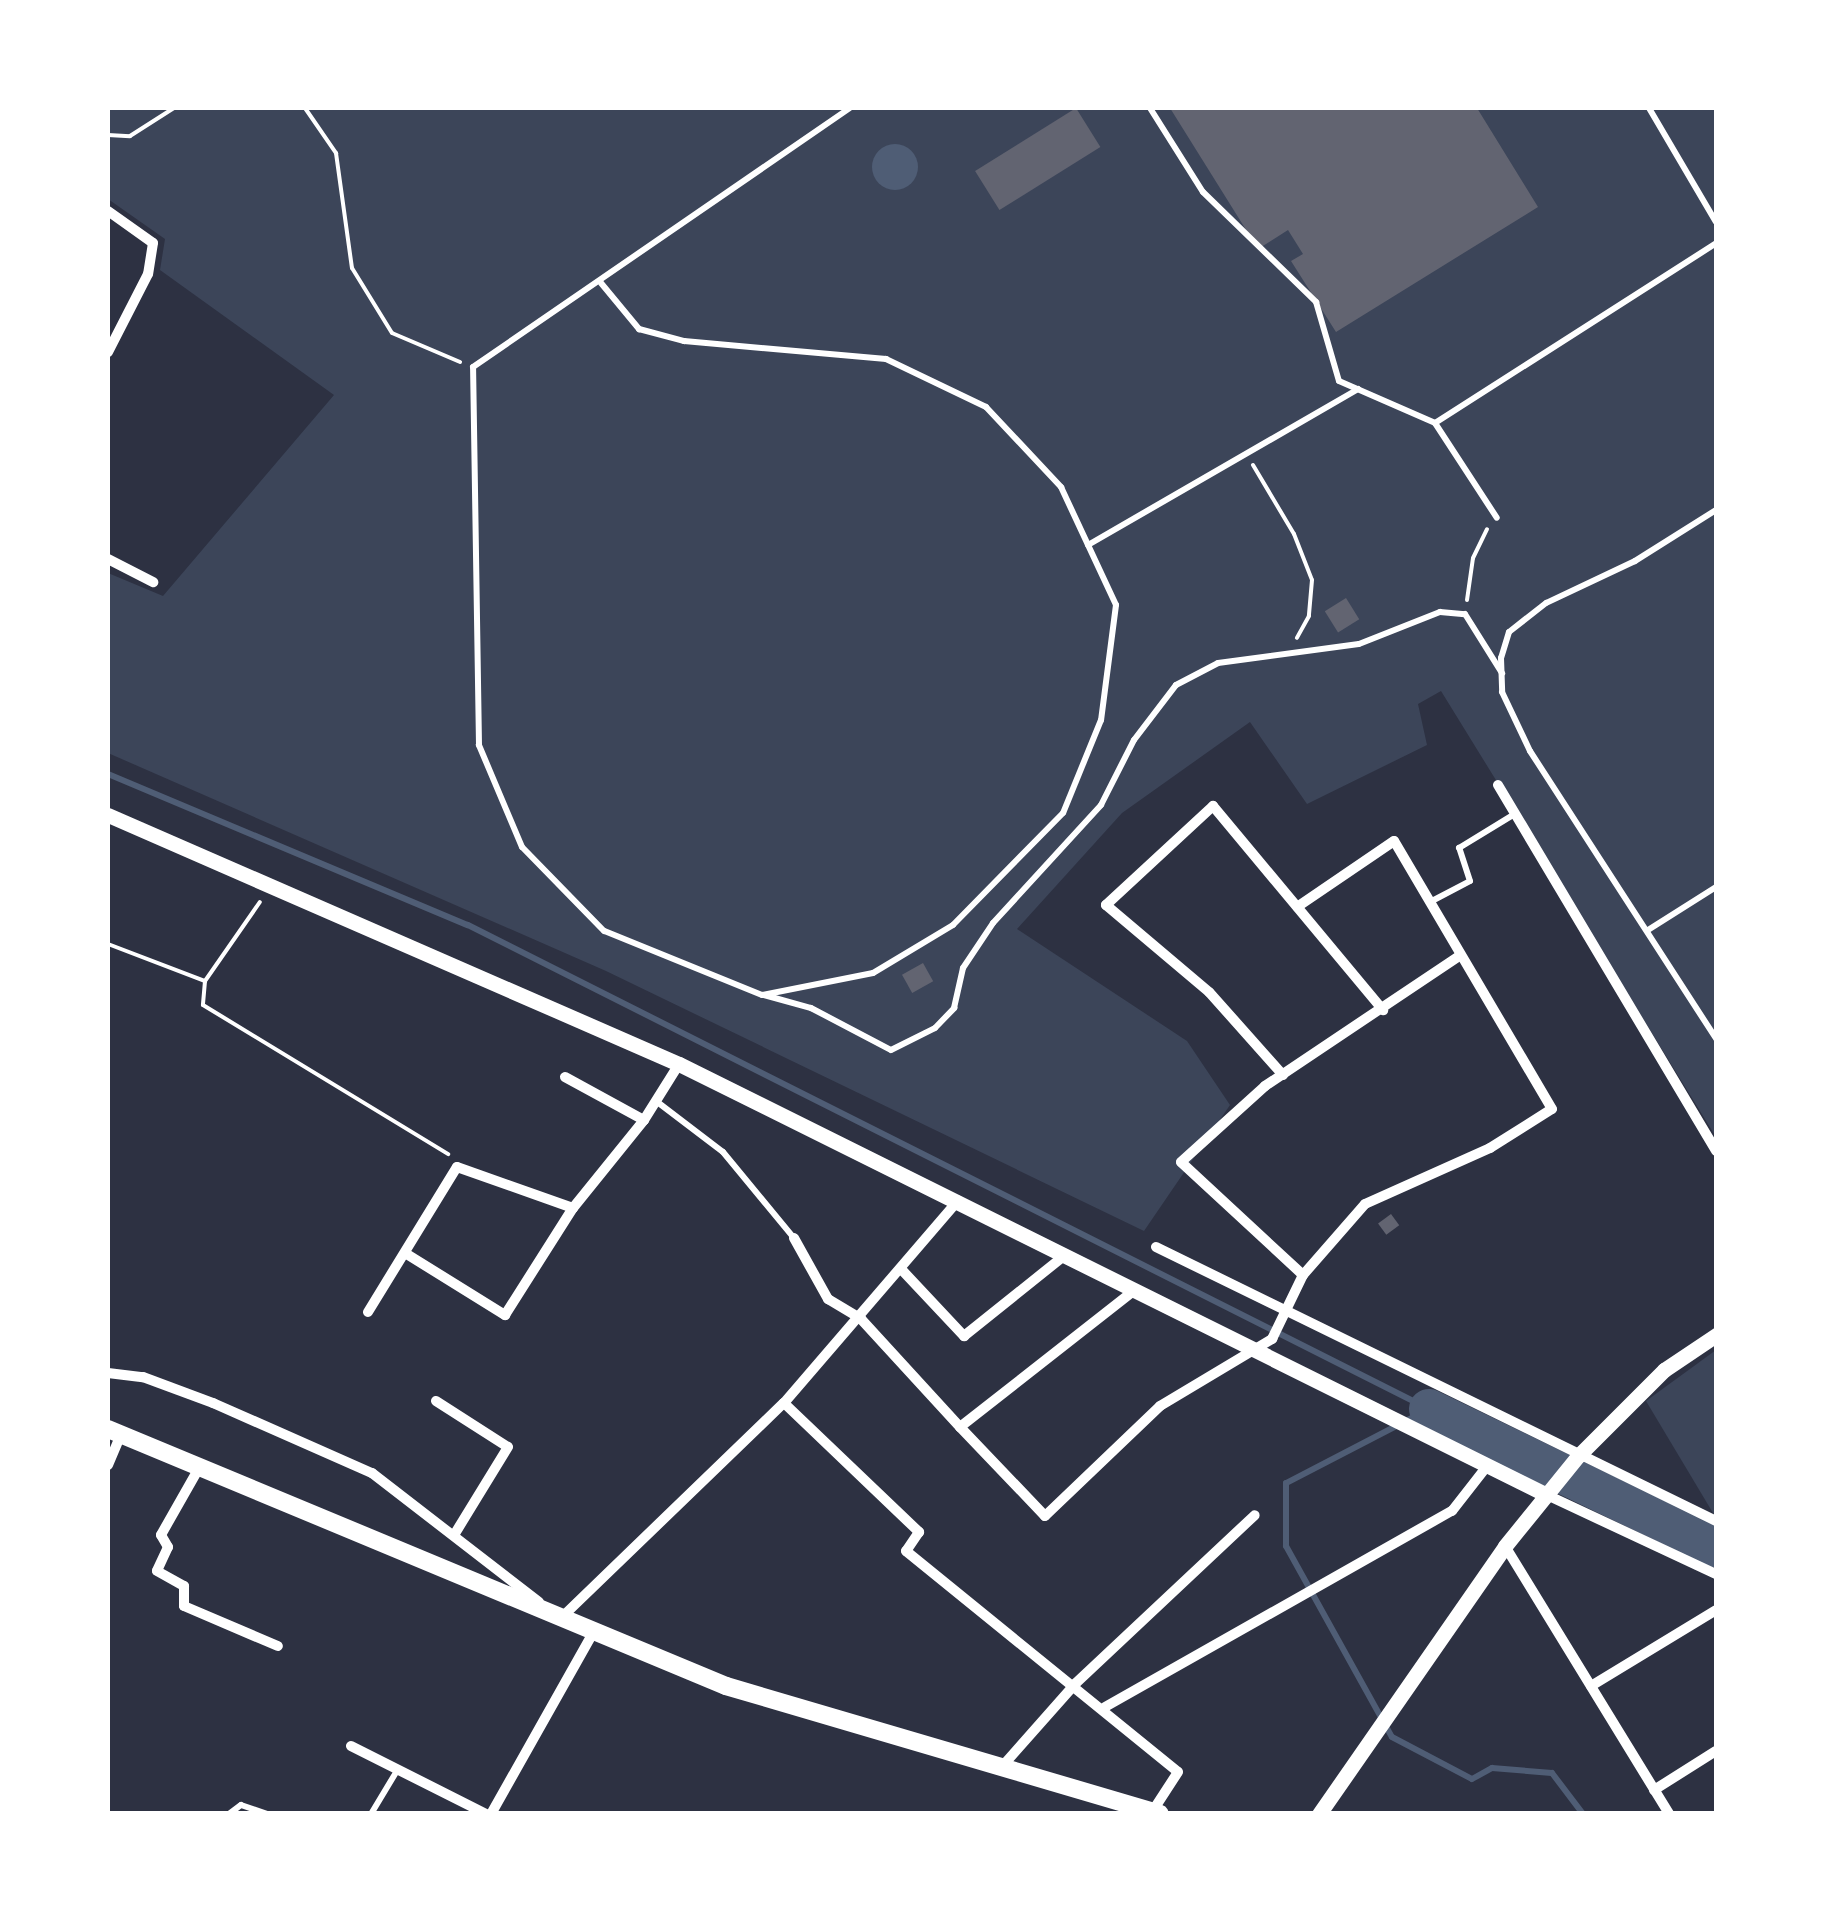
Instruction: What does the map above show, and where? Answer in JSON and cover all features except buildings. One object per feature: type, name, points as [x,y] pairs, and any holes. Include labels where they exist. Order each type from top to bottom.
[{"type":"main road","points":[[114,1432],[593,1633],[820,1719],[1156,1812]]},
{"type":"street","points":[[108,211],[153,242],[148,274],[108,352]]},
{"type":"street","points":[[108,558],[153,582]]},
{"type":"street","points":[[1498,785],[1716,1150]]},
{"type":"street","points":[[1283,1075],[1209,992],[1106,906],[1214,806],[1383,1010]]},
{"type":"street","points":[[108,815],[679,1064],[959,1200],[1251,1352],[1488,1465],[1550,1490],[1716,1574]]},
{"type":"street","points":[[794,1238],[828,1299],[861,1319],[1045,1516],[1160,1406],[1272,1338],[1303,1275],[1365,1204],[1490,1148],[1552,1109],[1394,841],[1298,907]]},
{"type":"street","points":[[1303,1275],[1181,1162],[1283,1075],[1459,956]]},
{"type":"street","points":[[405,1253],[505,1315],[573,1208],[644,1120],[679,1064]]},
{"type":"street","points":[[565,1077],[644,1120]]},
{"type":"street","points":[[368,1312],[457,1166],[573,1208]]},
{"type":"street","points":[[108,1374],[143,1377],[213,1403],[372,1474],[560,1619],[784,1402],[861,1319],[959,1200]]},
{"type":"street","points":[[1156,1248],[1575,1460],[1716,1521]]},
{"type":"street","points":[[902,1270],[964,1336],[1066,1255]]},
{"type":"street","points":[[960,1427],[1136,1290]]},
{"type":"street","points":[[1320,1814],[1506,1546],[1550,1490],[1664,1370],[1716,1335]]},
{"type":"street","points":[[436,1400],[508,1447],[454,1534]]},
{"type":"street","points":[[784,1402],[919,1532],[906,1550],[1076,1683],[1178,1772],[1156,1812]]},
{"type":"street","points":[[108,1466],[114,1432]]},
{"type":"street","points":[[1105,1707],[1452,1511],[1488,1465]]},
{"type":"street","points":[[198,1468],[161,1535],[168,1547],[157,1571],[184,1586],[184,1606],[278,1646]]},
{"type":"street","points":[[998,1771],[1076,1683],[1254,1515]]},
{"type":"street","points":[[1506,1546],[1669,1814]]},
{"type":"street","points":[[1591,1686],[1716,1610]]},
{"type":"street","points":[[351,1746],[488,1814],[593,1633]]},
{"type":"street","points":[[1654,1790],[1716,1752]]},
{"type":"lane","points":[[850,108],[601,284],[474,367],[478,745],[522,847],[604,931],[762,995],[810,1008],[891,1050],[935,1028],[954,1008],[963,968],[993,922],[1101,805],[1134,740],[1176,684],[1218,663],[1277,652],[1359,644],[1440,612],[1465,614],[1502,673]]},
{"type":"lane","points":[[1150,108],[1203,192],[1316,302],[1339,381],[1435,424],[1497,518]]},
{"type":"lane","points":[[1649,108],[1716,222]]},
{"type":"lane","points":[[1435,424],[1716,243]]},
{"type":"lane","points":[[601,284],[638,329],[684,341],[886,359],[986,407],[1061,486],[1116,605],[1101,720],[1063,813],[953,925],[873,972],[762,995]]},
{"type":"lane","points":[[1088,545],[1358,390]]},
{"type":"lane","points":[[1716,510],[1524,618],[1509,632],[1502,673],[1502,692],[1530,751],[1716,1039]]},
{"type":"lane","points":[[1429,903],[1470,881],[1459,848],[1513,815]]},
{"type":"lane","points":[[1648,930],[1716,887]]},
{"type":"lane","points":[[655,1100],[723,1152],[794,1238]]},
{"type":"lane","points":[[371,1814],[398,1769]]},
{"type":"lane","points":[[229,1814],[241,1806],[268,1814]]},
{"type":"path","points":[[108,136],[130,136],[174,108]]},
{"type":"path","points":[[305,108],[336,153],[352,268],[392,332],[474,367]]},
{"type":"path","points":[[1247,454],[1294,534],[1312,580],[1309,616],[1296,639],[1277,652]]},
{"type":"path","points":[[1465,614],[1472,558],[1497,518]]},
{"type":"path","points":[[271,887],[205,981],[204,1005],[450,1156],[457,1166]]},
{"type":"path","points":[[108,944],[205,981]]},
{"type":"shaded area","points":[[108,108],[1716,108],[1716,1137],[1441,691],[1418,704],[1427,745],[1307,804],[1250,722],[1122,813],[1017,929],[1187,1041],[1230,1105],[1144,1231],[606,971],[108,753],[108,573],[163,596],[334,395],[160,270],[165,239],[108,199]]},
{"type":"shaded area","points":[[895,144],[911,151],[918,167],[911,183],[895,190],[879,183],[872,167],[879,151]]},
{"type":"shaded area","points":[[1716,1350],[1716,1518],[1646,1401]]},
{"type":"waterway","points":[[108,774],[468,925],[1429,1409],[1286,1483],[1286,1546],[1392,1737],[1472,1779],[1492,1768],[1552,1773],[1583,1814]]},
{"type":"waterway","points":[[1429,1409],[1716,1548]]}]
